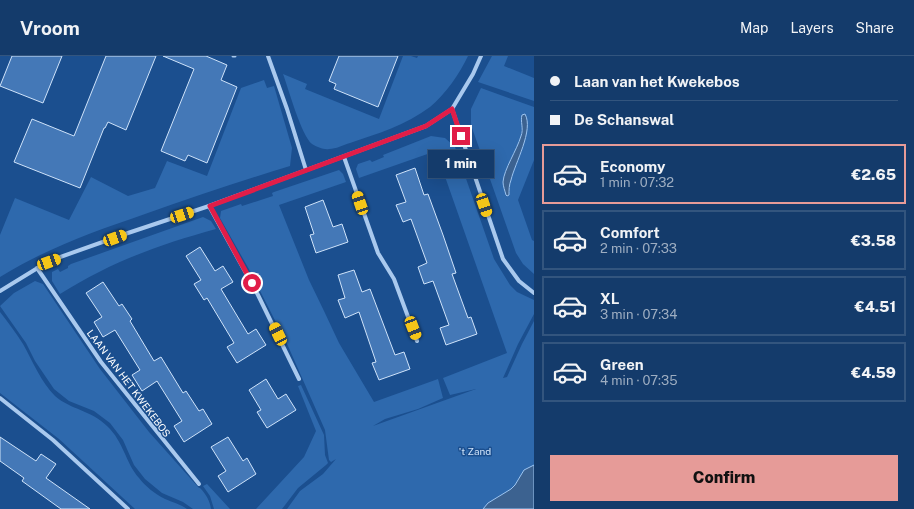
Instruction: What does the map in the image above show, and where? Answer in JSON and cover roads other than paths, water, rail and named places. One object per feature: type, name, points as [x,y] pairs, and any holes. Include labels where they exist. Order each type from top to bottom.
[{"type":"street","points":[[268,56],[287,109],[306,170]]},
{"type":"street","points":[[0,291],[49,262],[128,233],[210,206],[426,126],[452,109],[473,74],[481,56]]},
{"type":"street","points":[[452,109],[503,259],[519,281],[534,293]]},
{"type":"street","points":[[344,157],[378,253],[394,279],[418,341]]},
{"type":"street","points":[[210,206],[258,295],[299,379]]},
{"type":"street","name":"LAAN VAN HET KWEKEBOS","points":[[38,268],[101,362],[199,484]]},
{"type":"street","points":[[0,398],[52,440],[128,509]]},
{"type":"park label","name":"'t Zand","points":[[475,451]]}]
